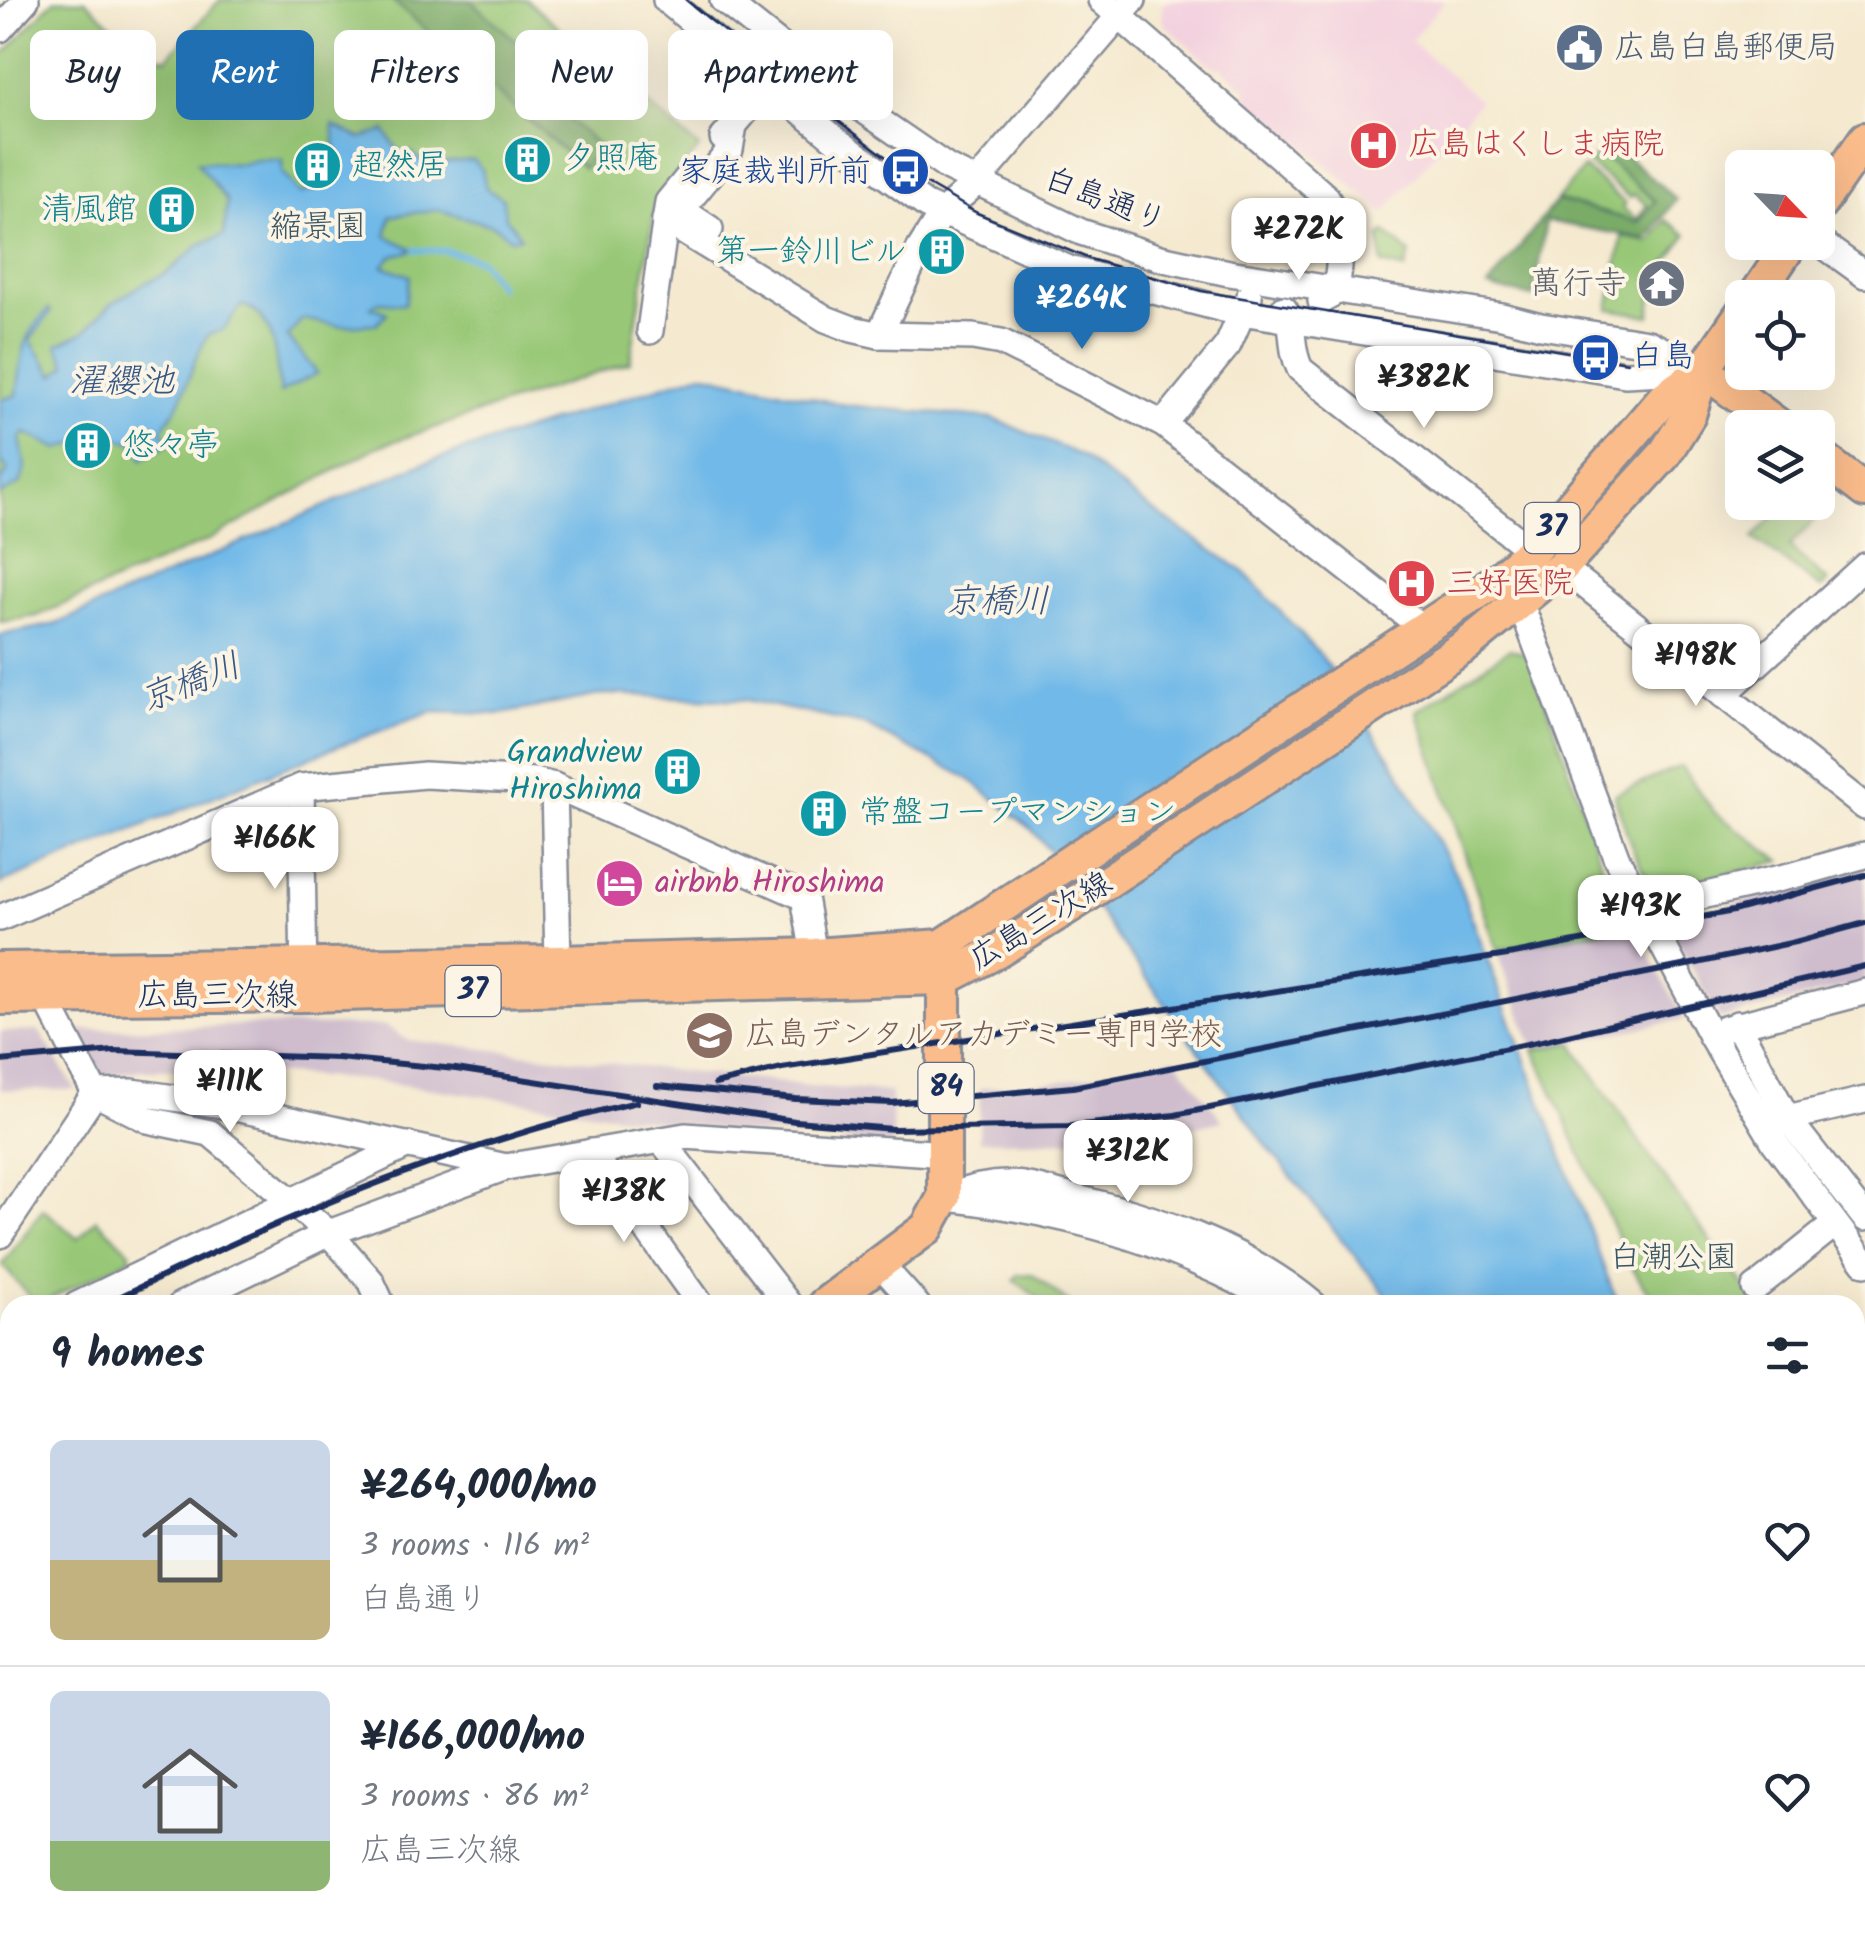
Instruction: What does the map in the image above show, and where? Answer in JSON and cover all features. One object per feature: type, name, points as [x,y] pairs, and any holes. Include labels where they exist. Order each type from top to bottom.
[{"type":"main road","points":[[1835,182],[1865,139]]},
{"type":"main road","points":[[1725,338],[1703,370],[1757,410]]},
{"type":"main road","name":"広島三次線","points":[[304,980],[558,962],[814,955],[944,962],[1053,872],[1500,578],[1532,550],[1664,398],[1703,370]]},
{"type":"main road","name":"広島三次線","points":[[0,998],[25,978],[304,980],[944,962],[998,951],[1402,689],[1467,645],[1520,602],[1562,567],[1664,455],[1689,415],[1703,370]]},
{"type":"main road","points":[[1835,468],[1865,491]]},
{"type":"main road","name":"84","points":[[944,962],[944,1197]]},
{"type":"main road","points":[[838,1295],[927,1228],[944,1197]]},
{"type":"street","points":[[0,29],[26,0]]},
{"type":"street","points":[[666,0],[703,30]]},
{"type":"street","name":"白島通り","points":[[724,0],[874,119],[948,168],[1081,232],[1160,258],[1252,277],[1648,343],[1703,370]]},
{"type":"street","points":[[879,336],[919,250],[942,213],[976,183],[1118,5],[1327,198],[1341,238],[1336,291],[1292,320]]},
{"type":"street","points":[[650,331],[668,202],[738,120]]},
{"type":"street","points":[[814,120],[878,172],[942,213],[1069,269],[1150,292],[1243,312],[1625,374],[1703,370]]},
{"type":"street","points":[[734,125],[730,150],[686,204],[686,213],[821,302],[860,316],[873,310],[900,266],[919,250]]},
{"type":"street","points":[[665,220],[826,320],[879,336],[1002,342],[1163,424],[1423,628]]},
{"type":"street","points":[[1835,253],[1865,275]]},
{"type":"street","points":[[1163,424],[1228,346],[1252,277],[1292,320],[1292,351],[1300,369],[1532,550]]},
{"type":"street","points":[[1723,695],[1865,566]]},
{"type":"street","points":[[1562,567],[1862,800]]},
{"type":"street","points":[[1520,602],[1617,859],[1710,1034],[1775,1143],[1865,1263]]},
{"type":"street","points":[[0,918],[301,787],[425,775],[534,780],[554,786],[804,897],[814,955]]},
{"type":"street","points":[[554,786],[558,962]]},
{"type":"street","points":[[301,787],[304,980]]},
{"type":"street","points":[[1645,909],[1865,856]]},
{"type":"street","points":[[25,978],[95,1094],[148,1120],[210,1133],[329,1233],[371,1281],[377,1295]]},
{"type":"street","points":[[1710,1034],[1865,992]]},
{"type":"street","points":[[1737,1024],[1787,1118],[1865,1218]]},
{"type":"street","points":[[95,1094],[132,1092],[217,1104],[506,1167]]},
{"type":"street","points":[[0,1235],[95,1094]]},
{"type":"street","points":[[1787,1118],[1865,1100]]},
{"type":"street","points":[[202,1295],[329,1233],[506,1167],[685,1136],[946,1154]]},
{"type":"street","points":[[661,1140],[781,1295]]},
{"type":"street","points":[[97,1295],[408,1145]]},
{"type":"street","points":[[591,1152],[694,1295]]},
{"type":"street","points":[[944,1197],[979,1186],[1014,1184],[1122,1209],[1215,1244],[1252,1262],[1300,1295]]},
{"type":"street","points":[[944,1197],[1010,1206],[1115,1230],[1205,1264],[1262,1295]]},
{"type":"street","points":[[1756,1288],[1836,1224]]},
{"type":"street","points":[[880,1264],[908,1295]]},
{"type":"shaded area","name":"広島はくしま病院","points":[[1167,0],[1445,0],[1411,41],[1480,101],[1384,213],[1246,97],[1247,89],[1220,67],[1213,67],[1163,23],[1162,6]]},
{"type":"shaded area","points":[[1865,869],[1865,982],[1720,1019],[1667,922]]},
{"type":"shaded area","points":[[1632,924],[1685,1019],[1534,1050],[1497,950]]},
{"type":"shaded area","points":[[386,1026],[407,1040],[891,1092],[893,1145],[746,1133],[374,1081],[234,1070],[142,1070],[100,1076],[76,1030]]},
{"type":"shaded area","points":[[39,1031],[76,1090],[0,1090],[0,1032]]},
{"type":"shaded area","points":[[1175,1058],[1223,1121],[1170,1132],[1090,1140],[979,1141],[980,1088],[1068,1080]]},
{"type":"green space","name":"縮景園","points":[[54,0],[85,0],[117,30],[30,30],[30,120],[156,120],[156,55],[167,58],[176,48],[176,120],[314,120],[314,30],[193,30],[220,0],[527,0],[562,30],[515,30],[515,120],[648,120],[648,104],[699,148],[656,202],[630,362],[377,447],[211,539],[37,616],[0,622],[0,58]]},
{"type":"green space","points":[[392,0],[470,0],[515,40],[515,108],[495,91],[495,30],[426,30]]},
{"type":"green space","points":[[528,120],[569,120],[601,148],[583,168]]},
{"type":"green space","points":[[1608,140],[1676,199],[1647,239],[1546,221],[1533,297],[1488,287],[1557,200],[1638,222],[1655,201],[1599,152]]},
{"type":"green space","points":[[1599,152],[1655,201],[1638,223],[1557,200],[1584,168],[1625,203],[1622,208],[1637,219],[1647,205],[1634,194],[1630,198],[1589,164]]},
{"type":"green space","points":[[1666,220],[1687,235],[1654,280],[1650,316],[1609,309],[1622,237],[1650,242]]},
{"type":"green space","points":[[1385,232],[1410,253],[1405,270],[1382,264],[1380,237]]},
{"type":"green space","points":[[1770,520],[1814,520],[1789,547],[1828,581],[1821,588],[1753,538]]},
{"type":"green space","points":[[1510,649],[1530,655],[1602,865],[1632,924],[1497,950],[1417,711]]},
{"type":"green space","points":[[1681,766],[1714,812],[1781,861],[1655,893],[1632,848],[1614,795]]},
{"type":"green space","name":"白潮公園","points":[[1572,1043],[1674,1192],[1751,1295],[1650,1295],[1629,1263],[1534,1050]]},
{"type":"green space","points":[[43,1209],[78,1239],[96,1219],[130,1251],[130,1259],[57,1295],[28,1295],[2,1265]]},
{"type":"green space","points":[[1032,1274],[1059,1295],[1034,1295],[1014,1280],[1018,1275]]},
{"type":"water","name":"濯纓池","points":[[333,125],[360,138],[385,131],[399,152],[412,153],[425,164],[473,160],[482,169],[486,188],[503,199],[505,216],[521,237],[510,238],[494,226],[438,210],[391,216],[386,236],[415,250],[392,256],[383,266],[410,276],[405,304],[379,302],[371,307],[387,313],[376,324],[340,326],[302,319],[288,337],[317,373],[280,393],[269,329],[254,311],[242,305],[223,330],[208,335],[203,343],[178,405],[163,429],[162,433],[174,439],[143,459],[136,443],[101,435],[59,449],[25,433],[20,438],[25,467],[21,483],[0,495],[0,482],[8,470],[0,461],[0,400],[17,395],[28,339],[49,309],[51,312],[30,340],[54,375],[67,365],[57,345],[84,332],[111,304],[167,273],[201,244],[224,235],[227,201],[197,162],[242,164],[282,160],[282,172],[300,194],[330,184],[339,170]]},
{"type":"water","name":"京橋川","points":[[702,373],[845,405],[994,419],[1080,455],[1244,572],[1322,657],[1397,768],[1455,873],[1614,1295],[1386,1295],[1266,1145],[1092,902],[1031,829],[968,778],[864,725],[747,700],[605,694],[501,714],[432,712],[333,748],[0,884],[0,635],[56,624],[418,465]]},
{"type":"waterway","points":[[415,250],[446,251],[480,260],[499,286]]},
{"type":"tram line","points":[[686,0],[906,172],[977,213],[1090,259],[1201,291],[1627,362]]},
{"type":"railway","points":[[715,1084],[782,1068],[1514,954],[1733,911],[1865,875]]},
{"type":"railway","points":[[657,1086],[892,1103],[1073,1087],[1697,963],[1865,923]]},
{"type":"railway","points":[[0,1061],[114,1051],[338,1058],[456,1069],[795,1121],[893,1129],[1071,1126],[1175,1115],[1542,1041],[1865,966]]},
{"type":"railway","points":[[124,1295],[364,1188],[499,1140],[637,1102]]},
{"type":"place","name":"広島白島郵便局","points":[[1579,48]]},
{"type":"place","name":"広島はくしま病院","points":[[1373,145]]},
{"type":"place","name":"夕照庵","points":[[528,159]]},
{"type":"place","name":"超然居","points":[[317,166]]},
{"type":"place","name":"家庭裁判所前","points":[[906,172]]},
{"type":"place","name":"清風館","points":[[172,210]]},
{"type":"place","name":"第一鈴川ビル","points":[[942,252]]},
{"type":"place","name":"萬行寺","points":[[1661,284]]},
{"type":"place","name":"白島","points":[[1596,357]]},
{"type":"place","name":"悠々亭","points":[[88,446]]},
{"type":"place","name":"三好医院","points":[[1411,584]]},
{"type":"place","name":"Grandview Hiroshima","points":[[677,771]]},
{"type":"place","name":"常盤コープマンション","points":[[824,813]]},
{"type":"place","name":"airbnb Hiroshima","points":[[620,883]]},
{"type":"place","name":"広島デンタルアカデミー専門学校","points":[[710,1035]]}]
